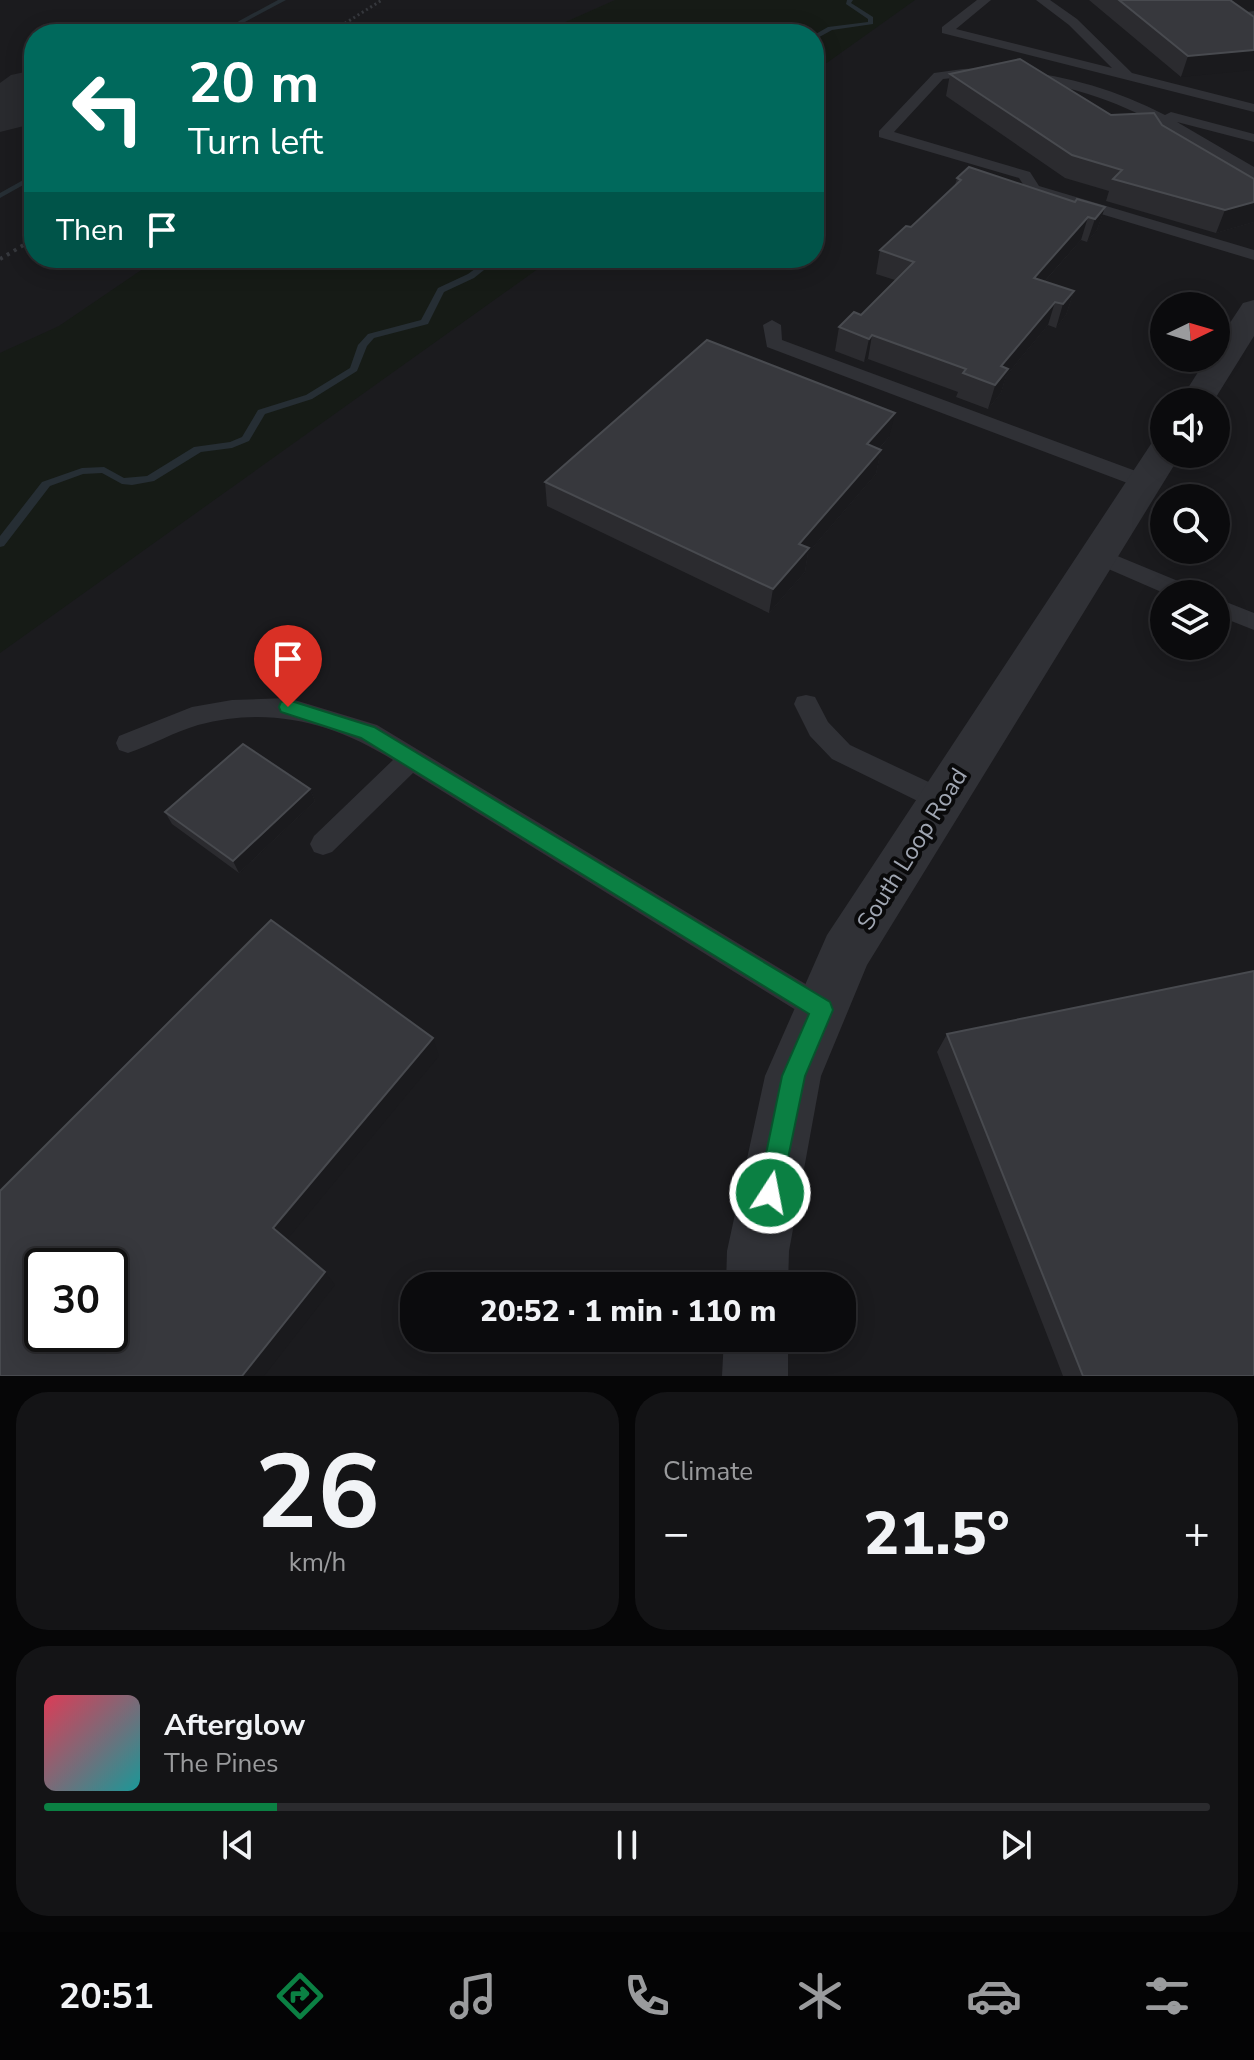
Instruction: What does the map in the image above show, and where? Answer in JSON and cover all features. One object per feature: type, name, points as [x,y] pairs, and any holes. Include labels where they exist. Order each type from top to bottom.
[{"type":"street","points":[[1205,388],[1254,310]]},
{"type":"street","name":"South Loop Road","points":[[757,1272],[758,1251],[793,1076],[846,952],[1154,468]]},
{"type":"street","points":[[755,1376],[756,1352]]},
{"type":"lane","points":[[985,0],[946,30],[1254,108]]},
{"type":"lane","points":[[1042,0],[1073,22],[1129,76]]},
{"type":"lane","points":[[1254,15],[1244,16],[1254,23]]},
{"type":"lane","points":[[1254,138],[1140,108],[1060,82],[992,70],[939,76],[884,134],[1025,175],[1033,189],[1254,255]]},
{"type":"lane","points":[[1140,108],[1254,173]]},
{"type":"lane","points":[[772,325],[773,343],[1150,465]]},
{"type":"lane","points":[[1098,556],[1154,580]]},
{"type":"lane","points":[[1230,612],[1254,622]]},
{"type":"lane","points":[[806,704],[819,729],[841,752],[943,801]]},
{"type":"lane","points":[[128,743],[192,717],[232,709],[288,707],[368,732],[822,1010]]},
{"type":"lane","points":[[323,844],[411,759]]},
{"type":"path","points":[[344,24],[382,0]]},
{"type":"path","points":[[0,259],[24,245]]},
{"type":"shaded area","points":[[0,0],[1254,0],[1254,1376],[0,1376]]},
{"type":"shaded area","points":[[615,0],[915,0],[824,65],[824,24],[561,24]]},
{"type":"shaded area","points":[[144,268],[539,268],[0,653],[0,353],[59,326]]},
{"type":"building","points":[[1119,0],[1230,0],[1254,17],[1254,50],[1188,56]]},
{"type":"building","points":[[1020,59],[1111,115],[1154,113],[1162,125],[1254,179],[1254,202],[1225,210],[1113,179],[1122,170],[1072,155],[950,74]]},
{"type":"building","points":[[969,167],[1075,202],[1077,199],[1105,207],[1095,219],[1088,217],[1034,278],[1074,291],[1063,304],[1055,302],[1001,366],[1008,369],[995,385],[963,373],[966,369],[872,335],[869,339],[839,327],[854,312],[861,315],[914,262],[880,250],[906,226],[911,227],[961,180],[957,178]]},
{"type":"building","points":[[707,340],[895,413],[867,444],[881,450],[799,544],[809,548],[773,589],[545,482]]},
{"type":"building","points":[[243,744],[310,789],[233,861],[165,812]]},
{"type":"building","points":[[271,920],[433,1038],[273,1228],[325,1272],[242,1376],[0,1376],[0,1191]]},
{"type":"building","points":[[1254,971],[1254,1376],[1083,1376],[947,1034]]},
{"type":"waterway","points":[[239,24],[283,0]]},
{"type":"waterway","points":[[824,32],[830,28],[871,23],[871,18],[848,3],[850,0]]},
{"type":"waterway","points":[[0,196],[24,182]]},
{"type":"waterway","points":[[0,543],[46,484],[82,471],[104,470],[122,481],[150,479],[198,449],[232,445],[246,439],[261,412],[309,397],[354,369],[363,345],[371,336],[425,322],[441,290],[482,268]]},
{"type":"taxiway","points":[[0,112],[24,96]]},
{"type":"route","points":[[288,707],[368,732],[822,1010],[793,1076],[770,1193]]}]
